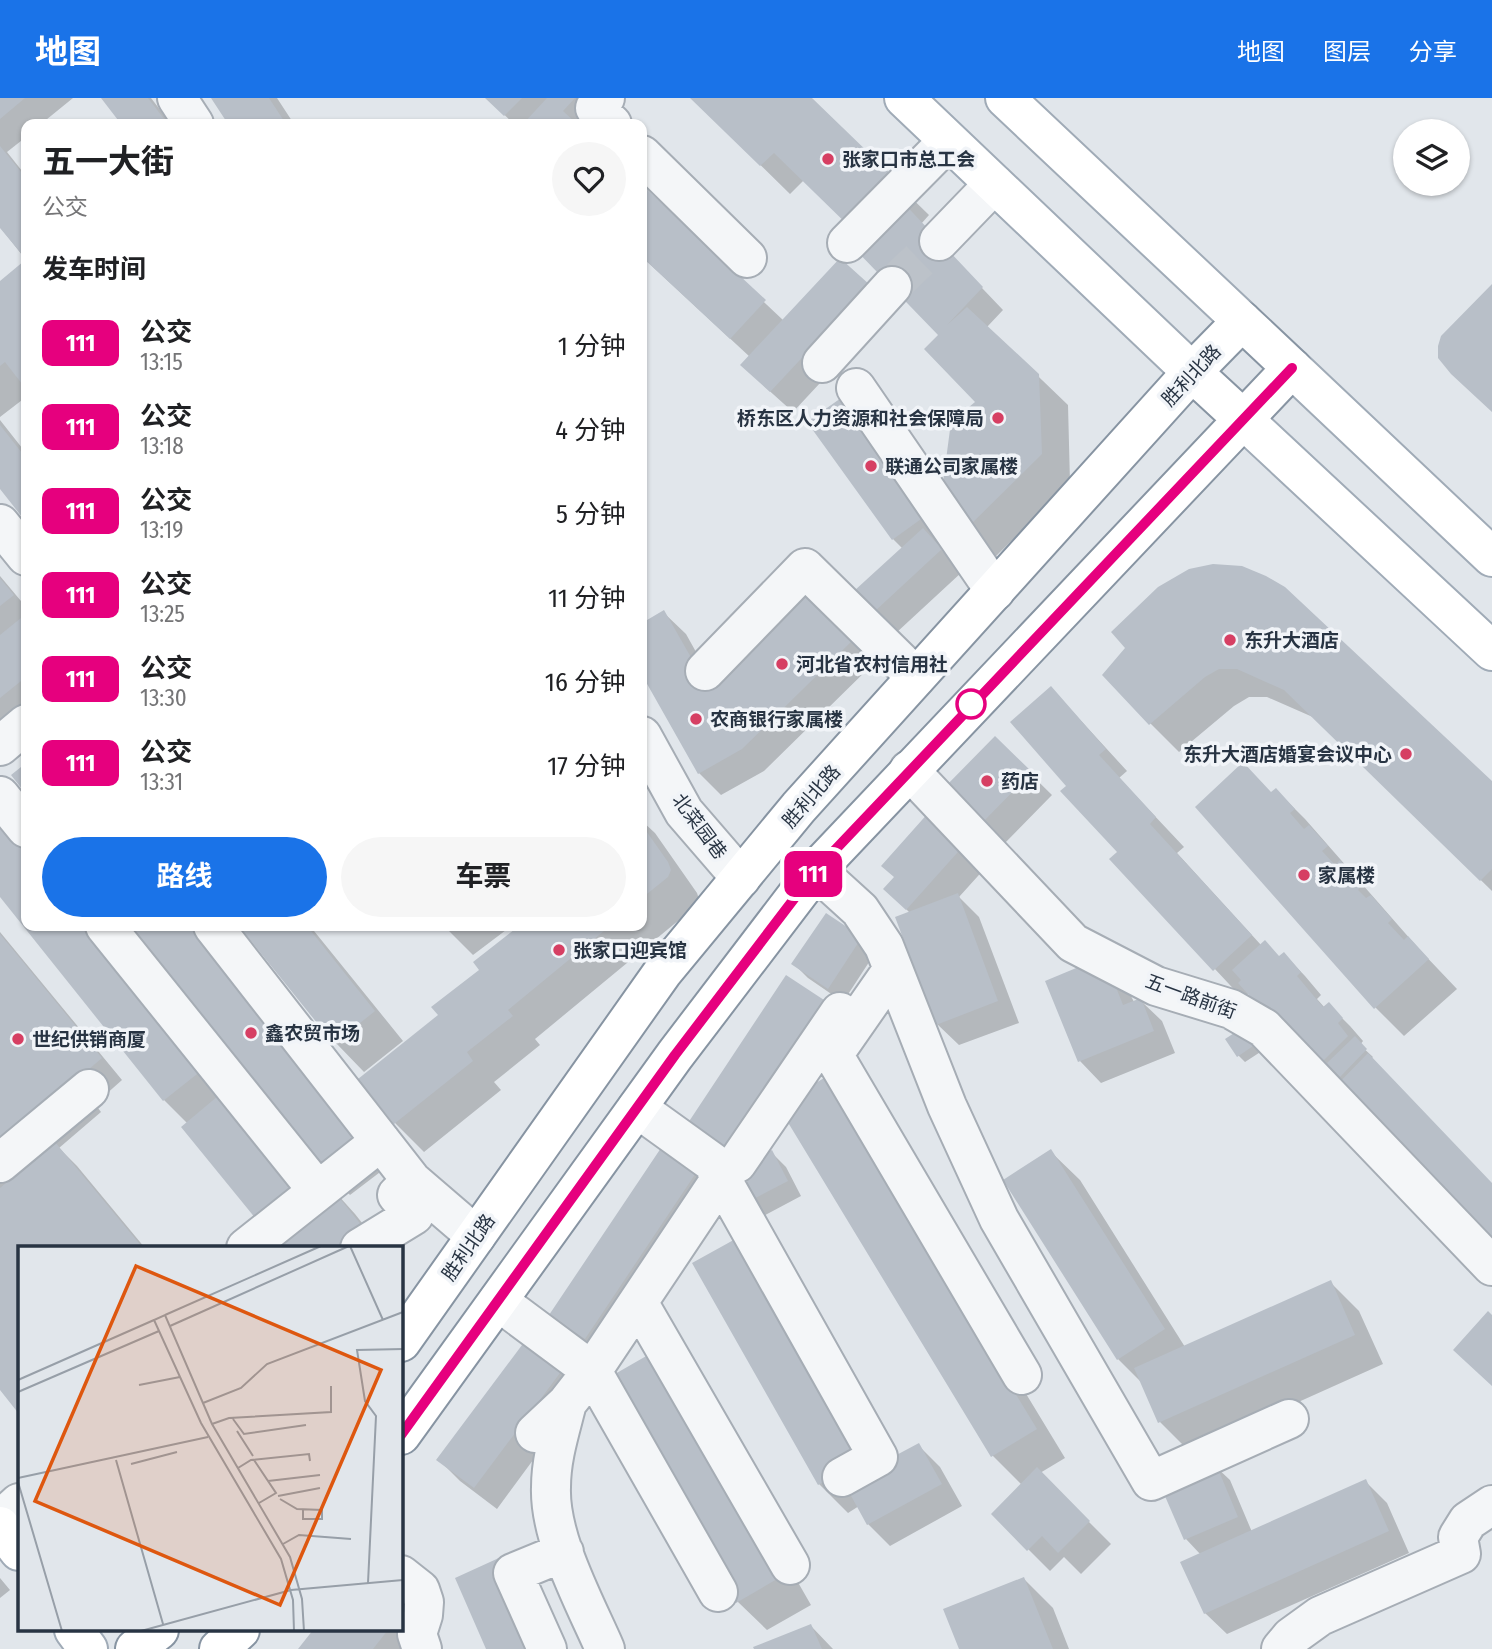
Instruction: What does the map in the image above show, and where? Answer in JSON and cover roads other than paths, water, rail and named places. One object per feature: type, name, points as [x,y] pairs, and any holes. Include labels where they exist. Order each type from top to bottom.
[{"type":"main road","points":[[904,98],[1192,372],[1492,651]]},
{"type":"main road","points":[[1005,98],[1492,557]]},
{"type":"main road","name":"胜利北路","points":[[402,1341],[663,973],[799,807],[1192,372],[1242,321]]},
{"type":"main road","points":[[402,1434],[637,1108],[816,870],[1292,368]]},
{"type":"main road","points":[[0,1526],[18,1549]]},
{"type":"main road","points":[[75,1632],[88,1649]]},
{"type":"main road","points":[[135,1649],[156,1632]]},
{"type":"main road","points":[[219,1649],[238,1632]]},
{"type":"street","points":[[177,98],[191,119]]},
{"type":"street","points":[[605,98],[595,108],[607,119]]},
{"type":"street","points":[[847,243],[948,141]]},
{"type":"street","points":[[647,160],[747,258]]},
{"type":"street","points":[[939,241],[994,184]]},
{"type":"street","points":[[822,363],[892,286]]},
{"type":"street","points":[[856,388],[995,591]]},
{"type":"street","points":[[0,524],[21,550]]},
{"type":"street","points":[[705,671],[806,568],[916,677]]},
{"type":"street","points":[[0,746],[21,728]]},
{"type":"street","name":"北菜园巷","points":[[647,745],[684,812],[741,878]]},
{"type":"street","name":"五一路前街","points":[[909,770],[1073,943],[1156,986],[1231,1009],[1264,1028],[1492,1266]]},
{"type":"street","points":[[0,796],[21,822]]},
{"type":"street","points":[[816,870],[860,910],[889,958],[947,1107],[999,1219],[1151,1481],[1289,1419]]},
{"type":"street","points":[[109,931],[318,1191]]},
{"type":"street","points":[[216,931],[412,1181],[476,1236]]},
{"type":"street","points":[[536,1433],[567,1403],[592,1370],[729,1170],[889,958]]},
{"type":"street","points":[[889,958],[836,1051],[837,1061],[1022,1375]]},
{"type":"street","points":[[0,1164],[89,1089]]},
{"type":"street","points":[[637,1108],[712,1162],[729,1170],[878,1457],[842,1477]]},
{"type":"street","points":[[249,1246],[381,1141]]},
{"type":"street","points":[[363,1246],[414,1215],[397,1195],[412,1181]]},
{"type":"street","points":[[498,1301],[592,1370],[719,1592]]},
{"type":"street","points":[[638,1302],[790,1565]]},
{"type":"street","points":[[567,1403],[553,1457],[550,1490],[554,1518],[564,1552],[605,1649]]},
{"type":"street","points":[[0,1520],[18,1504]]},
{"type":"street","points":[[1281,1649],[1291,1637],[1320,1616],[1461,1554],[1458,1537],[1468,1521],[1492,1505]]},
{"type":"street","points":[[547,1649],[513,1573],[564,1552]]},
{"type":"street","points":[[402,1576],[420,1590],[424,1602],[417,1634],[422,1649]]},
{"type":"tunnel","points":[[892,286],[939,241]]},
{"type":"place","name":"张家口市总工会","points":[[828,159]]},
{"type":"place","name":"桥东区人力资源和社会保障局","points":[[998,418]]},
{"type":"place","name":"联通公司家属楼","points":[[871,466]]},
{"type":"place","name":"东升大酒店","points":[[1230,640]]},
{"type":"place","name":"河北省农村信用社","points":[[782,664]]},
{"type":"place","name":"农商银行家属楼","points":[[696,719]]},
{"type":"place","name":"东升大酒店婚宴会议中心","points":[[1406,754]]},
{"type":"place","name":"药店","points":[[987,781]]},
{"type":"place","name":"家属楼","points":[[1304,875]]},
{"type":"place","name":"张家口迎宾馆","points":[[559,950]]},
{"type":"place","name":"鑫农贸市场","points":[[251,1033]]},
{"type":"place","name":"世纪供销商厦","points":[[18,1039]]}]
